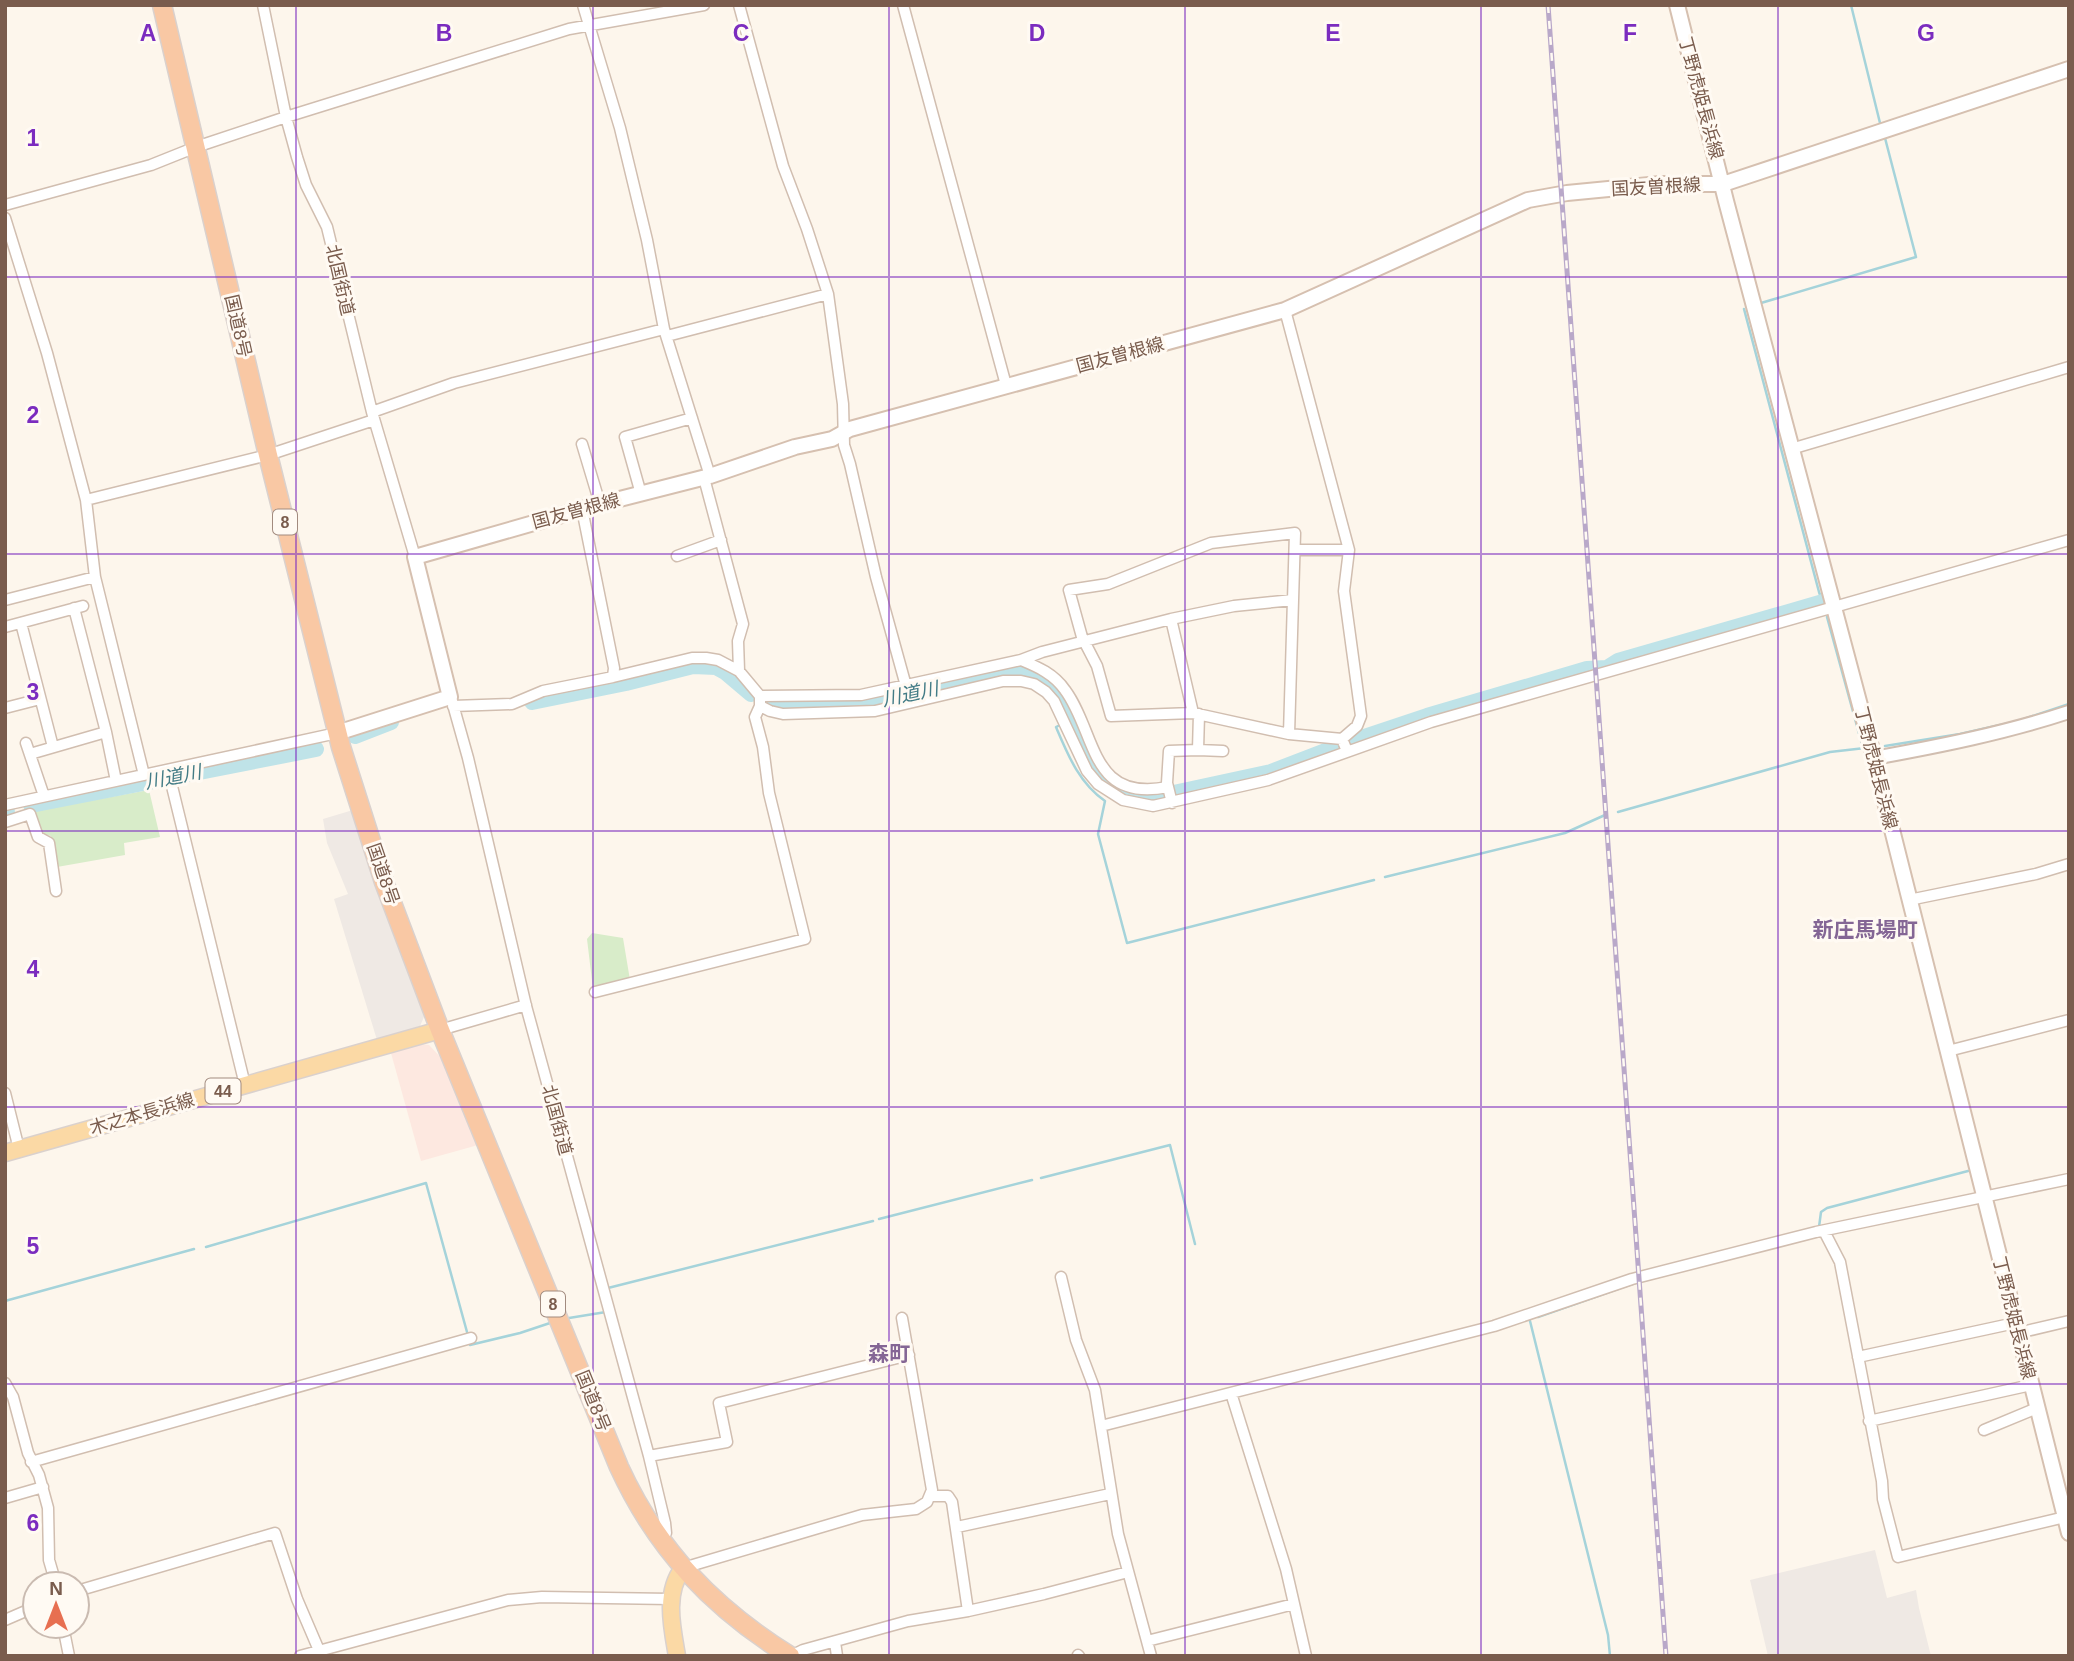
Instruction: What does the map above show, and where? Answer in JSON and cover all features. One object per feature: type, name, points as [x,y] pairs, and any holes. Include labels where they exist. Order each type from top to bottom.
[{"type":"highway","name":"国道8号","points":[[162,5],[268,455],[337,733],[384,882],[440,1030],[619,1467],[638,1506],[683,1568],[731,1615],[790,1656]]},
{"type":"main road","name":"丁野虎姫長浜線","points":[[1677,5],[1874,758],[2067,1523]]},
{"type":"main road","name":"国友曽根線","points":[[415,557],[600,504],[707,477],[795,447],[832,439],[850,429],[1285,310],[1528,200],[1567,192],[1660,184],[1723,184],[2069,69]]},
{"type":"main road","points":[[337,733],[452,701],[415,557]]},
{"type":"main road","name":"木之本長浜線","points":[[12,1151],[440,1030]]},
{"type":"main road","points":[[677,1656],[671,1599],[676,1576],[683,1568]]},
{"type":"street","name":"北国街道","points":[[263,5],[286,117],[306,185],[327,228],[373,416],[415,557]]},
{"type":"street","points":[[583,5],[631,173],[666,332],[692,418],[743,624],[738,641],[739,671]]},
{"type":"street","points":[[5,205],[151,165],[286,117],[588,24],[704,5]]},
{"type":"street","points":[[740,5],[783,166],[828,294],[842,404],[842,434],[876,577],[906,686]]},
{"type":"street","points":[[903,5],[1006,386]]},
{"type":"street","points":[[5,218],[47,353],[86,500],[95,577],[144,775]]},
{"type":"street","points":[[86,500],[268,455],[454,383],[828,294]]},
{"type":"street","points":[[1285,310],[1349,550],[1344,591],[1361,716],[1357,726],[1342,739],[1289,734],[1196,714],[1111,716],[1097,666],[1085,642],[1069,590],[1108,584],[1211,543],[1295,533],[1289,734]]},
{"type":"street","points":[[1791,449],[2069,367]]},
{"type":"street","points":[[641,494],[625,436],[692,418]]},
{"type":"street","points":[[582,444],[600,504]]},
{"type":"street","points":[[582,509],[614,668],[613,677]]},
{"type":"street","points":[[677,556],[721,540]]},
{"type":"street","points":[[452,701],[512,704],[543,691],[692,658],[712,659],[739,671],[770,711],[783,713],[865,712],[1003,681],[1021,681],[1034,684],[1054,701],[1087,771],[1105,790],[1141,806],[1170,794],[1268,780],[1431,722],[2069,540]]},
{"type":"street","points":[[1295,550],[1349,550]]},
{"type":"street","points":[[5,600],[95,577]]},
{"type":"street","points":[[760,701],[861,695],[1021,660],[1171,619],[1234,606],[1293,600]]},
{"type":"street","points":[[5,627],[79,607],[116,781]]},
{"type":"street","points":[[1171,619],[1196,714],[1198,750]]},
{"type":"street","points":[[21,623],[53,747]]},
{"type":"street","points":[[1021,660],[1045,671],[1067,691],[1097,760],[1112,776],[1138,788],[1170,794]]},
{"type":"street","points":[[5,708],[40,699]]},
{"type":"street","name":"北国街道","points":[[452,701],[526,1005],[649,1456],[665,1523],[666,1533],[660,1539]]},
{"type":"street","points":[[595,992],[806,939],[768,793],[763,747],[755,717],[760,701]]},
{"type":"street","points":[[1874,758],[1951,744],[2069,712]]},
{"type":"street","points":[[44,796],[28,749],[53,747],[106,732]]},
{"type":"street","points":[[17,818],[9,804],[144,775],[169,775],[337,733]]},
{"type":"street","points":[[1342,739],[1347,751]]},
{"type":"street","points":[[1170,794],[1169,751],[1223,751]]},
{"type":"street","points":[[169,775],[245,1085]]},
{"type":"street","points":[[5,821],[30,814],[38,837],[49,843],[56,891]]},
{"type":"street","points":[[1909,900],[2068,866]]},
{"type":"street","points":[[440,1030],[526,1005]]},
{"type":"street","points":[[1948,1051],[2069,1020]]},
{"type":"street","points":[[5,1093],[12,1151]]},
{"type":"street","points":[[1101,1426],[1494,1326],[1632,1279],[1824,1231],[2069,1179]]},
{"type":"street","points":[[1824,1231],[1840,1262],[1883,1499],[1898,1557],[2067,1523]]},
{"type":"street","points":[[1061,1277],[1076,1340],[1095,1390],[1110,1494],[1151,1656]]},
{"type":"street","points":[[902,1318],[926,1443],[931,1496]]},
{"type":"street","points":[[1858,1357],[2069,1321]]},
{"type":"street","points":[[32,1462],[471,1338]]},
{"type":"street","points":[[649,1456],[727,1442],[719,1403],[909,1355]]},
{"type":"street","points":[[5,1383],[13,1398],[32,1462],[43,1487],[48,1508],[49,1560],[52,1570]]},
{"type":"street","points":[[1870,1421],[2031,1385]]},
{"type":"street","points":[[1231,1393],[1286,1569],[1306,1656]]},
{"type":"street","points":[[1984,1430],[2037,1408]]},
{"type":"street","points":[[5,1498],[43,1487]]},
{"type":"street","points":[[957,1527],[1110,1494]]},
{"type":"street","points":[[683,1568],[862,1515],[916,1509],[931,1496],[945,1495],[950,1497],[957,1527],[968,1611]]},
{"type":"street","points":[[91,1587],[275,1533],[297,1599],[321,1653]]},
{"type":"street","points":[[790,1656],[908,1621],[968,1611],[1128,1572]]},
{"type":"street","points":[[300,1656],[321,1653],[508,1600],[542,1597],[671,1599]]},
{"type":"street","points":[[1147,1640],[1294,1604]]},
{"type":"street","points":[[5,1620],[21,1613]]},
{"type":"street","points":[[835,1642],[837,1656]]},
{"type":"shaded area","points":[[353,810],[424,1017],[420,1026],[377,1040],[334,899],[348,894],[327,843],[323,819]]},
{"type":"shaded area","points":[[420,1044],[429,1045],[445,1062],[478,1145],[421,1161],[391,1053]]},
{"type":"shaded area","points":[[1875,1550],[1887,1598],[1916,1590],[1931,1656],[1768,1656],[1750,1580]]},
{"type":"green space","points":[[149,790],[160,837],[124,843],[125,855],[57,867],[51,836],[41,833],[34,811]]},
{"type":"green space","points":[[592,933],[623,938],[630,980],[593,989],[587,939]]},
{"type":"waterway","points":[[1851,5],[1880,123]]},
{"type":"waterway","points":[[1761,303],[1916,257],[1885,138]]},
{"type":"waterway","points":[[1744,309],[1824,606]]},
{"type":"waterway","points":[[1355,740],[1427,716],[1587,669],[1607,668],[1618,661],[1823,602]]},
{"type":"waterway","points":[[1827,617],[1863,748]]},
{"type":"waterway","name":"川道川","points":[[532,702],[693,666],[716,667],[751,694]]},
{"type":"waterway","points":[[770,704],[864,704],[1009,673],[1037,678],[1055,692],[1068,711],[1088,756],[1102,776],[1123,791],[1155,797],[1271,772],[1336,747]]},
{"type":"waterway","points":[[2015,722],[2069,704]]},
{"type":"waterway","name":"川道川","points":[[355,736],[391,722]]},
{"type":"waterway","points":[[1885,746],[2009,723]]},
{"type":"waterway","points":[[1060,725],[1056,727],[1075,768],[1088,786],[1105,801],[1098,834],[1127,943],[1374,880]]},
{"type":"waterway","points":[[1618,812],[1830,752],[1865,748]]},
{"type":"waterway","name":"川道川","points":[[31,805],[316,749]]},
{"type":"waterway","points":[[1385,877],[1565,833],[1605,815]]},
{"type":"waterway","points":[[1041,1178],[1170,1145],[1195,1244]]},
{"type":"waterway","points":[[1819,1227],[1821,1212],[1827,1208],[1968,1171]]},
{"type":"waterway","points":[[879,1219],[1032,1180]]},
{"type":"waterway","points":[[206,1247],[426,1183],[467,1332]]},
{"type":"waterway","points":[[609,1291],[608,1288],[873,1221]]},
{"type":"waterway","points":[[1538,1317],[1635,1283],[1819,1235]]},
{"type":"waterway","points":[[5,1301],[194,1249]]},
{"type":"waterway","points":[[569,1318],[606,1312]]},
{"type":"waterway","points":[[1530,1321],[1608,1635],[1610,1656]]},
{"type":"waterway","points":[[470,1345],[550,1323]]},
{"type":"railway","points":[[1548,5],[1666,1656]]},
{"type":"district","name":"新庄馬場町","points":[[1865,929]]},
{"type":"district","name":"森町","points":[[889,1353]]}]
